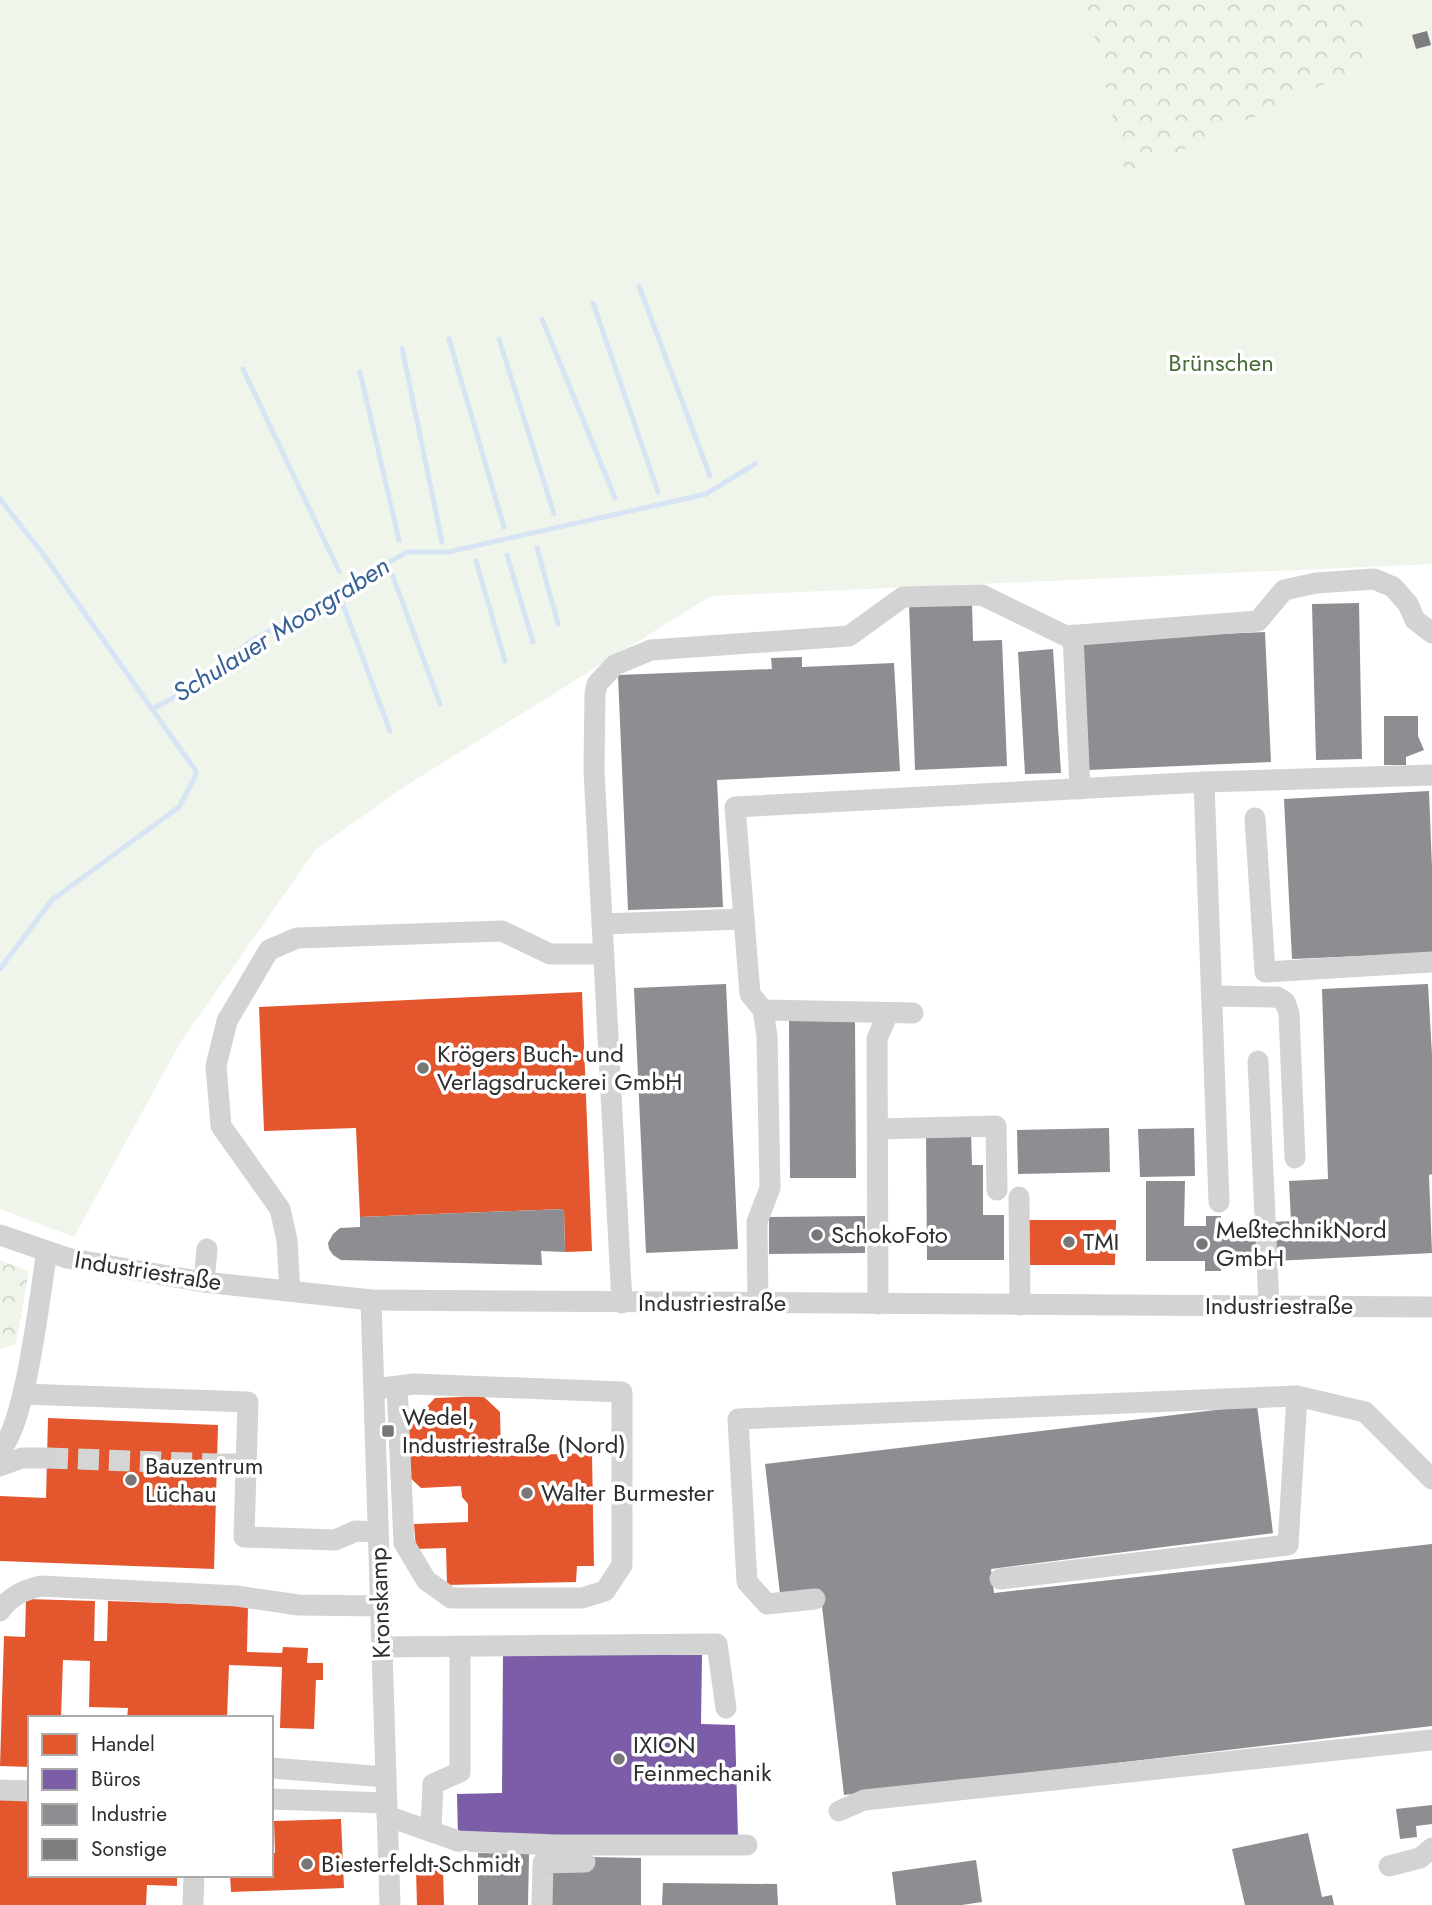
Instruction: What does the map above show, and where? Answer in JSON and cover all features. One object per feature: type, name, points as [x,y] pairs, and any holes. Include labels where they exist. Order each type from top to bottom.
[{"type":"street","points":[[622,1303],[594,770],[597,684],[615,665],[651,650],[849,636],[903,597],[982,595],[1066,636],[1258,621],[1284,590],[1316,583],[1374,579],[1394,587],[1408,604],[1415,620],[1432,633]]},
{"type":"street","points":[[1073,635],[1080,789]]},
{"type":"street","points":[[758,1304],[757,1222],[770,1188],[767,1036],[762,1010],[750,994],[735,807],[1203,782],[1432,775]]},
{"type":"street","points":[[1203,782],[1219,1202]]},
{"type":"street","points":[[1255,818],[1265,972],[1432,962]]},
{"type":"street","points":[[602,924],[744,919]]},
{"type":"street","points":[[290,1291],[287,1240],[280,1209],[221,1126],[216,1066],[227,1021],[269,950],[297,937],[502,931],[550,954],[604,954]]},
{"type":"street","points":[[1212,996],[1277,997],[1285,1002],[1289,1013],[1295,1158]]},
{"type":"street","points":[[762,1010],[913,1013]]},
{"type":"street","points":[[878,1304],[877,1039],[888,1013]]},
{"type":"street","points":[[1258,1061],[1269,1306]]},
{"type":"street","points":[[878,1129],[996,1126],[997,1190]]},
{"type":"street","points":[[1019,1197],[1020,1305]]},
{"type":"street","name":"Industriestraße","points":[[0,1235],[67,1258],[204,1282],[371,1300],[1432,1307]]},
{"type":"street","points":[[204,1282],[207,1249]]},
{"type":"street","points":[[0,1450],[7,1444],[24,1394],[47,1251]]},
{"type":"street","name":"Kronskamp","points":[[371,1300],[390,1905]]},
{"type":"street","points":[[374,1389],[397,1386],[414,1384],[622,1392],[622,1565],[606,1591],[582,1598],[451,1598],[426,1580],[404,1543],[397,1386]]},
{"type":"street","points":[[24,1394],[248,1402],[244,1537],[335,1540],[402,1515]]},
{"type":"street","points":[[815,1599],[766,1604],[747,1582],[738,1419],[1297,1396],[1365,1412],[1432,1479]]},
{"type":"street","points":[[1000,1579],[1287,1545],[1297,1396]]},
{"type":"street","points":[[0,1466],[22,1458],[47,1458]]},
{"type":"street","points":[[217,1464],[247,1464]]},
{"type":"street","points":[[0,1611],[6,1602],[24,1590],[41,1586],[237,1596],[298,1605],[381,1606]]},
{"type":"street","points":[[382,1647],[717,1644],[726,1708]]},
{"type":"street","points":[[431,1830],[433,1784],[460,1772],[460,1646]]},
{"type":"street","points":[[839,1811],[864,1800],[1432,1740]]},
{"type":"street","points":[[273,1768],[386,1777]]},
{"type":"street","points":[[0,1776],[28,1777]]},
{"type":"street","points":[[0,1790],[28,1791]]},
{"type":"street","points":[[273,1799],[387,1809],[458,1841],[747,1845]]},
{"type":"street","points":[[1389,1866],[1420,1858],[1432,1848]]},
{"type":"street","points":[[542,1905],[543,1863],[585,1863]]},
{"type":"street","points":[[193,1905],[194,1877]]},
{"type":"green space","name":"Brünschen","points":[[0,0],[1086,0],[1126,175],[1374,61],[1357,0],[1432,0],[1432,564],[711,596],[407,785],[316,849],[180,1043],[74,1237],[0,1209]]},
{"type":"green space","points":[[1086,0],[1357,0],[1374,61],[1126,176]]},
{"type":"green space","points":[[0,1260],[29,1271],[16,1344],[0,1349]]},
{"type":"building: Handel","name":"Krögers Buch- und Verlagsdruckerei GmbH","points":[[582,992],[592,1251],[565,1252],[564,1209],[360,1217],[356,1128],[264,1131],[259,1007]]},
{"type":"building: Handel","name":"TMI","points":[[1023,1220],[1116,1220],[1115,1265],[1023,1265]]},
{"type":"building: Handel","name":"Walter Burmester","points":[[483,1396],[500,1412],[501,1456],[592,1453],[594,1566],[577,1566],[576,1582],[447,1585],[446,1548],[416,1549],[414,1524],[468,1522],[468,1504],[462,1497],[461,1486],[421,1488],[404,1472],[403,1432],[435,1398]]},
{"type":"building: Handel","name":"Bauzentrum Lüchau","points":[[48,1418],[218,1425],[214,1569],[0,1561],[0,1496],[46,1498]]},
{"type":"building: Handel","points":[[26,1599],[95,1601],[94,1641],[107,1641],[108,1601],[248,1606],[247,1652],[282,1653],[283,1647],[308,1648],[307,1663],[323,1663],[323,1680],[316,1680],[314,1729],[280,1728],[282,1667],[229,1665],[227,1716],[127,1716],[128,1708],[89,1707],[90,1661],[63,1660],[61,1716],[28,1716],[28,1767],[0,1766],[4,1636],[25,1637]]},
{"type":"building: Handel","points":[[0,1795],[28,1796],[28,1877],[177,1877],[177,1886],[147,1885],[146,1905],[0,1905]]},
{"type":"building: Handel","name":"Biesterfeldt-Schmidt","points":[[341,1819],[344,1888],[231,1892],[230,1877],[273,1877],[274,1821]]},
{"type":"building: Handel","points":[[443,1868],[444,1905],[417,1905],[416,1869]]},
{"type":"building: Büros","name":"IXION Feinmechanik","points":[[503,1654],[702,1655],[701,1724],[735,1725],[738,1838],[458,1836],[457,1794],[502,1793]]},
{"type":"building: Industrie","points":[[972,602],[973,641],[1002,640],[1007,766],[915,770],[909,604]]},
{"type":"building: Industrie","points":[[1359,603],[1362,759],[1316,760],[1312,604]]},
{"type":"building: Industrie","points":[[1265,632],[1271,762],[1088,770],[1082,640]]},
{"type":"building: Industrie","points":[[1053,649],[1061,773],[1025,774],[1018,652]]},
{"type":"building: Industrie","points":[[802,657],[802,667],[894,663],[900,771],[717,780],[723,907],[628,910],[618,675],[772,669],[771,658]]},
{"type":"building: Industrie","points":[[1384,716],[1418,716],[1418,736],[1424,750],[1406,757],[1406,765],[1384,765]]},
{"type":"building: Industrie","points":[[1429,791],[1432,953],[1292,959],[1284,799]]},
{"type":"building: Industrie","points":[[726,984],[738,1249],[646,1253],[634,988]]},
{"type":"building: Industrie","points":[[1428,984],[1432,1055],[1432,1174],[1429,1175],[1432,1253],[1275,1261],[1272,1222],[1291,1221],[1289,1181],[1328,1179],[1322,989]]},
{"type":"building: Industrie","points":[[789,1021],[855,1021],[856,1178],[790,1178]]},
{"type":"building: Industrie","points":[[1109,1128],[1110,1172],[1018,1174],[1017,1130]]},
{"type":"building: Industrie","points":[[1194,1128],[1195,1176],[1140,1177],[1138,1129]]},
{"type":"building: Industrie","points":[[971,1132],[972,1165],[983,1165],[983,1215],[1004,1215],[1004,1260],[927,1260],[926,1133]]},
{"type":"building: Industrie","name":"MeßtechnikNord GmbH","points":[[1146,1181],[1185,1181],[1184,1226],[1206,1226],[1206,1216],[1221,1216],[1221,1228],[1258,1228],[1258,1262],[1221,1262],[1221,1271],[1205,1271],[1205,1261],[1146,1261]]},
{"type":"building: Industrie","points":[[564,1209],[565,1252],[541,1251],[542,1265],[341,1260],[333,1255],[328,1243],[340,1228],[360,1227],[360,1217]]},
{"type":"building: Industrie","name":"SchokoFoto","points":[[865,1216],[865,1253],[769,1254],[769,1217]]},
{"type":"building: Industrie","points":[[1257,1405],[1273,1533],[991,1569],[994,1593],[1432,1544],[1432,1726],[844,1795],[820,1589],[780,1594],[765,1464]]},
{"type":"building: Industrie","points":[[1432,1805],[1432,1824],[1416,1826],[1417,1837],[1400,1839],[1396,1809]]},
{"type":"building: Industrie","points":[[1308,1833],[1322,1897],[1332,1895],[1334,1905],[1245,1905],[1232,1849]]},
{"type":"building: Industrie","points":[[478,1853],[529,1854],[528,1905],[478,1905]]},
{"type":"building: Industrie","points":[[591,1857],[641,1858],[641,1905],[546,1905],[546,1869]]},
{"type":"building: Industrie","points":[[976,1860],[982,1902],[962,1905],[896,1905],[892,1872]]},
{"type":"building: Industrie","points":[[663,1883],[777,1884],[778,1905],[662,1905]]},
{"type":"building: Sonstige","points":[[1427,31],[1431,45],[1416,49],[1412,35]]},
{"type":"waterway","points":[[639,286],[710,476]]},
{"type":"waterway","points":[[593,303],[658,492]]},
{"type":"waterway","points":[[542,319],[615,498]]},
{"type":"waterway","points":[[449,339],[504,527]]},
{"type":"waterway","points":[[499,339],[554,514]]},
{"type":"waterway","points":[[402,348],[442,542]]},
{"type":"waterway","points":[[243,369],[339,571]]},
{"type":"waterway","points":[[360,372],[399,540]]},
{"type":"waterway","name":"Schulauer Moorgraben","points":[[0,969],[52,900],[179,807],[196,771],[152,709],[175,697],[251,641],[407,552],[448,552],[706,494],[755,464]]},
{"type":"waterway","points":[[0,499],[43,554],[152,709]]},
{"type":"waterway","points":[[537,548],[558,624]]},
{"type":"waterway","points":[[507,555],[533,642]]},
{"type":"waterway","points":[[476,561],[505,661]]},
{"type":"waterway","points":[[392,574],[440,704]]},
{"type":"waterway","points":[[342,602],[390,731]]},
{"type":"tunnel","points":[[47,1458],[217,1464]]},
{"type":"place","name":"Krögers Buch- und Verlagsdruckerei GmbH","points":[[423,1068]]},
{"type":"place","name":"SchokoFoto","points":[[817,1235]]},
{"type":"place","name":"TMI","points":[[1069,1242]]},
{"type":"place","name":"MeßtechnikNord GmbH","points":[[1202,1244]]},
{"type":"place","name":"Wedel, Industriestraße (Nord)","points":[[388,1431]]},
{"type":"place","name":"Bauzentrum Lüchau","points":[[131,1480]]},
{"type":"place","name":"Walter Burmester","points":[[527,1493]]},
{"type":"place","name":"IXION Feinmechanik","points":[[619,1759]]},
{"type":"place","name":"Biesterfeldt-Schmidt","points":[[307,1864]]}]
